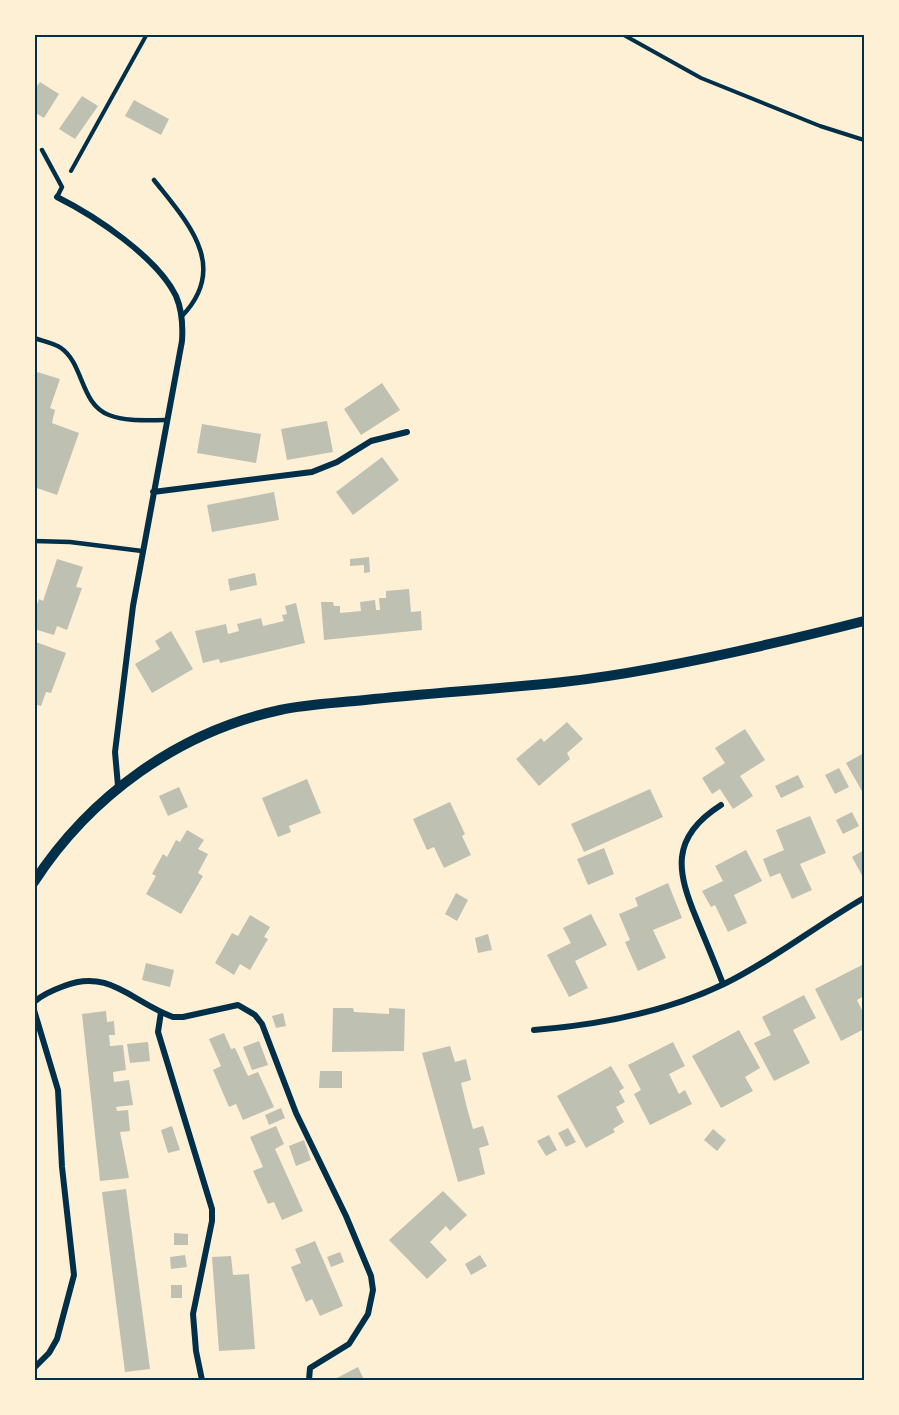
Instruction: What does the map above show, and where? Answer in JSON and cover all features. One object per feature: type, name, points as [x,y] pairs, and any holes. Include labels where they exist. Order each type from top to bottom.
[{"type":"street","points":[[57,197],[101,223],[142,256],[161,275],[176,296],[182,316],[182,341],[165,420],[142,551],[119,712],[115,752],[118,786]]},
{"type":"street","points":[[153,492],[312,472],[338,462],[371,441],[407,432]]},
{"type":"street","points":[[34,882],[79,823],[118,786],[195,741],[278,710],[576,680],[678,662],[864,621]]},
{"type":"street","points":[[721,806],[694,828],[680,864],[682,885],[723,984]]},
{"type":"street","points":[[534,1030],[582,1026],[613,1019],[723,984],[864,898]]},
{"type":"street","points":[[34,1002],[59,988],[90,979],[112,984],[161,1012],[183,1017],[238,1005],[255,1015],[262,1024],[296,1113],[333,1185],[371,1276],[372,1303],[360,1329],[343,1350],[310,1368],[308,1378]]},
{"type":"street","points":[[34,1010],[58,1090],[62,1167],[74,1275],[57,1339],[49,1353],[34,1368]]},
{"type":"street","points":[[161,1012],[158,1032],[212,1209],[212,1221],[194,1314],[196,1351],[202,1380]]},
{"type":"lane","points":[[42,150],[62,187],[57,197]]},
{"type":"lane","points":[[154,180],[189,225],[203,256],[204,271],[196,302],[182,316]]},
{"type":"lane","points":[[34,338],[60,346],[71,358],[86,391],[106,414],[121,419],[165,420]]},
{"type":"lane","points":[[34,541],[70,542],[142,551]]},
{"type":"path","points":[[62,187],[147,34]]},
{"type":"path","points":[[622,34],[701,78],[820,126],[864,140]]},
{"type":"building","points":[[40,82],[59,94],[44,118],[34,112],[34,84],[37,86]]},
{"type":"building","points":[[82,96],[98,106],[75,139],[59,129]]},
{"type":"building","points":[[134,100],[169,119],[161,135],[125,116]]},
{"type":"building","points":[[34,371],[60,379],[50,408],[55,410],[52,423],[79,433],[57,495],[34,487]]},
{"type":"building","points":[[382,383],[400,410],[361,435],[344,409]]},
{"type":"building","points":[[327,421],[333,452],[287,460],[281,429]]},
{"type":"building","points":[[202,424],[261,434],[256,463],[197,453]]},
{"type":"building","points":[[382,457],[399,480],[353,515],[336,492]]},
{"type":"building","points":[[274,492],[279,520],[212,532],[207,505]]},
{"type":"building","points":[[369,557],[370,572],[364,573],[364,565],[350,566],[350,559]]},
{"type":"building","points":[[57,559],[83,567],[76,587],[82,588],[67,630],[57,626],[54,635],[34,629],[34,613],[39,599],[43,601]]},
{"type":"building","points":[[255,573],[257,585],[230,591],[228,579]]},
{"type":"building","points":[[409,589],[411,612],[421,611],[422,630],[324,640],[321,602],[333,602],[334,606],[340,606],[340,613],[361,611],[360,602],[375,600],[376,610],[380,610],[379,598],[386,598],[386,591]]},
{"type":"building","points":[[296,603],[305,643],[220,663],[219,659],[203,663],[195,631],[226,624],[228,634],[239,631],[237,624],[261,618],[263,626],[284,621],[282,615],[287,614],[285,606]]},
{"type":"building","points":[[171,631],[193,669],[152,693],[135,664],[160,649],[155,641]]},
{"type":"building","points":[[36,642],[66,653],[51,693],[46,692],[41,706],[34,704]]},
{"type":"building","points":[[567,722],[583,739],[567,753],[570,759],[539,786],[516,759],[541,738],[544,742]]},
{"type":"building","points":[[745,729],[765,760],[740,776],[753,796],[733,809],[720,789],[712,794],[702,778],[725,763],[715,748]]},
{"type":"building","points":[[864,753],[864,792],[863,793],[846,763]]},
{"type":"building","points":[[839,768],[849,787],[835,794],[825,775]]},
{"type":"building","points":[[798,775],[804,787],[781,798],[775,786]]},
{"type":"building","points":[[307,779],[321,813],[289,826],[291,832],[278,837],[262,798]]},
{"type":"building","points":[[179,787],[188,807],[168,816],[159,796]]},
{"type":"building","points":[[650,789],[663,817],[584,852],[571,824]]},
{"type":"building","points":[[450,802],[465,834],[462,836],[471,855],[444,868],[434,847],[427,850],[413,819]]},
{"type":"building","points":[[852,812],[859,826],[843,834],[836,820]]},
{"type":"building","points":[[810,816],[826,853],[800,864],[812,890],[792,899],[780,873],[770,877],[763,859],[784,850],[776,830]]},
{"type":"building","points":[[187,830],[204,840],[198,849],[208,854],[198,873],[203,876],[181,914],[146,894],[156,876],[152,874],[163,854],[167,857],[176,840],[180,842]]},
{"type":"building","points":[[604,848],[614,874],[588,885],[577,859]]},
{"type":"building","points":[[746,850],[762,881],[734,895],[747,923],[728,932],[715,905],[711,907],[702,891],[723,881],[715,866]]},
{"type":"building","points":[[864,850],[864,879],[852,857]]},
{"type":"building","points":[[668,883],[682,918],[653,930],[666,958],[638,971],[625,942],[630,940],[619,914],[638,906],[635,898]]},
{"type":"building","points":[[456,893],[468,900],[457,921],[445,914]]},
{"type":"building","points":[[591,914],[607,945],[575,961],[588,988],[569,997],[547,955],[571,943],[563,928]]},
{"type":"building","points":[[250,915],[270,927],[264,937],[268,939],[250,970],[240,964],[234,975],[215,963],[232,933],[238,936]]},
{"type":"building","points":[[488,934],[492,950],[478,953],[475,938]]},
{"type":"building","points":[[146,963],[174,970],[170,987],[142,980]]},
{"type":"building","points":[[862,965],[864,996],[857,1000],[864,1014],[864,1029],[841,1041],[815,989]]},
{"type":"building","points":[[804,995],[816,1018],[793,1030],[810,1063],[774,1081],[754,1043],[771,1035],[762,1017]]},
{"type":"building","points":[[333,1008],[353,1008],[354,1012],[389,1014],[389,1008],[405,1009],[404,1051],[332,1052]]},
{"type":"building","points":[[106,1011],[107,1022],[114,1021],[115,1035],[109,1035],[110,1046],[123,1045],[126,1070],[113,1072],[114,1082],[129,1080],[133,1105],[116,1107],[117,1111],[128,1110],[130,1131],[120,1132],[129,1178],[100,1181],[82,1014]]},
{"type":"building","points":[[283,1013],[286,1026],[276,1028],[272,1016]]},
{"type":"building","points":[[739,1030],[760,1068],[745,1077],[753,1091],[721,1108],[692,1056]]},
{"type":"building","points":[[224,1033],[231,1049],[235,1048],[248,1076],[258,1072],[274,1107],[243,1120],[236,1104],[229,1107],[213,1070],[221,1066],[209,1039]]},
{"type":"building","points":[[259,1041],[268,1065],[252,1070],[243,1047]]},
{"type":"building","points":[[148,1042],[150,1061],[130,1063],[127,1044]]},
{"type":"building","points":[[673,1042],[685,1066],[669,1074],[679,1094],[685,1090],[692,1104],[650,1125],[634,1094],[641,1090],[628,1065]]},
{"type":"building","points":[[450,1046],[455,1062],[466,1059],[471,1080],[461,1083],[467,1108],[473,1129],[483,1126],[489,1145],[479,1148],[485,1174],[458,1182],[422,1053]]},
{"type":"building","points":[[611,1066],[624,1088],[619,1091],[625,1102],[616,1107],[624,1122],[613,1129],[615,1132],[586,1148],[557,1096]]},
{"type":"building","points":[[320,1071],[342,1071],[342,1088],[319,1088]]},
{"type":"building","points":[[281,1108],[285,1118],[269,1125],[265,1115]]},
{"type":"building","points":[[172,1126],[180,1150],[168,1153],[161,1130]]},
{"type":"building","points":[[276,1126],[284,1144],[275,1149],[303,1211],[282,1220],[274,1202],[268,1204],[253,1171],[263,1167],[250,1137]]},
{"type":"building","points":[[568,1128],[576,1142],[566,1147],[558,1133]]},
{"type":"building","points":[[713,1129],[726,1140],[717,1151],[704,1140]]},
{"type":"building","points":[[549,1135],[557,1150],[546,1156],[537,1141]]},
{"type":"building","points":[[304,1140],[311,1160],[296,1166],[289,1146]]},
{"type":"building","points":[[126,1189],[150,1369],[125,1372],[102,1192]]},
{"type":"building","points":[[443,1191],[467,1215],[450,1231],[446,1226],[430,1242],[447,1260],[427,1279],[389,1240]]},
{"type":"building","points":[[174,1233],[188,1234],[188,1245],[174,1245]]},
{"type":"building","points":[[315,1241],[343,1306],[320,1316],[312,1299],[306,1302],[291,1267],[301,1263],[295,1249]]},
{"type":"building","points":[[340,1252],[344,1262],[331,1267],[327,1257]]},
{"type":"building","points":[[185,1255],[187,1267],[171,1269],[170,1257]]},
{"type":"building","points":[[480,1255],[487,1266],[471,1275],[465,1264]]},
{"type":"building","points":[[231,1256],[233,1275],[249,1274],[255,1349],[219,1351],[212,1257]]},
{"type":"building","points":[[171,1285],[182,1285],[182,1298],[171,1298]]},
{"type":"building","points":[[358,1367],[364,1380],[333,1380]]}]
